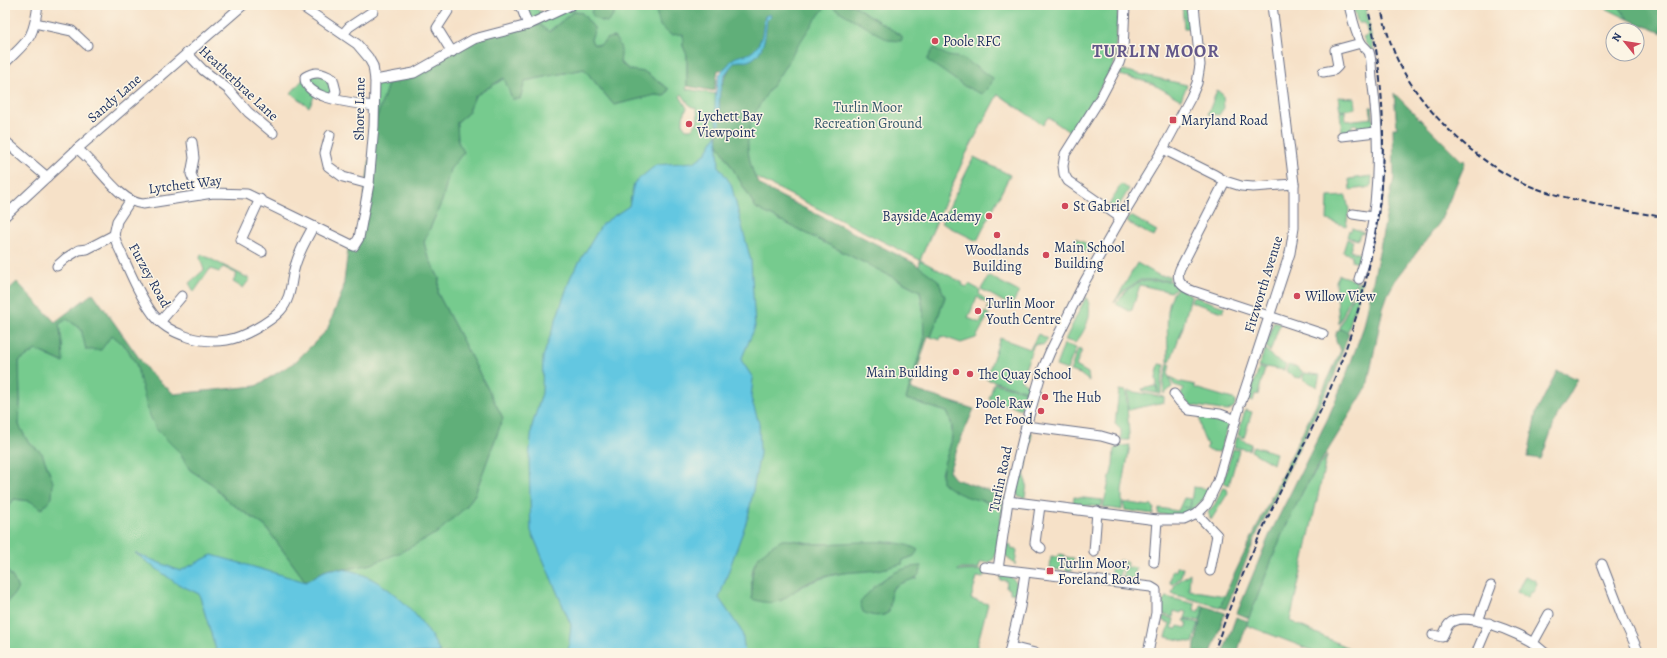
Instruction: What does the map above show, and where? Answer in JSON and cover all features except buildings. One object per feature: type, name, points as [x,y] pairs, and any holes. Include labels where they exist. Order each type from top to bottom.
[{"type":"street","points":[[5,63],[27,43],[35,23],[38,5]]},
{"type":"street","name":"Sandy Lane","points":[[5,216],[77,148],[243,5]]},
{"type":"street","name":"Shore Lane","points":[[300,5],[357,44],[368,57],[373,66],[375,80],[369,184],[359,238],[354,246]]},
{"type":"street","points":[[518,5],[522,9],[528,25]]},
{"type":"street","points":[[375,80],[414,73],[474,39],[528,25],[571,5]]},
{"type":"street","points":[[1121,218],[1068,181],[1064,174],[1063,166],[1065,154],[1101,97],[1119,64],[1123,50],[1125,5]]},
{"type":"street","name":"Turlin Road","points":[[998,569],[1008,501],[1026,426],[1042,371],[1085,281],[1163,149],[1197,83],[1200,65],[1194,5]]},
{"type":"street","name":"Fitzworth Avenue","points":[[1197,514],[1207,504],[1214,491],[1268,316],[1290,253],[1294,228],[1294,184],[1272,5]]},
{"type":"street","points":[[1349,5],[1361,43],[1368,52],[1374,90],[1376,132],[1377,167],[1372,217],[1365,262],[1359,279]]},
{"type":"street","points":[[343,34],[349,27],[373,11]]},
{"type":"street","points":[[448,11],[437,28],[452,52]]},
{"type":"street","points":[[35,23],[72,31],[87,45]]},
{"type":"street","points":[[1323,72],[1334,70],[1338,66],[1335,50],[1361,43]]},
{"type":"street","name":"Heatherbrae Lane","points":[[187,53],[204,70],[228,89],[248,112],[273,133]]},
{"type":"street","points":[[333,99],[374,106]]},
{"type":"street","points":[[1342,136],[1376,132]]},
{"type":"street","points":[[330,135],[325,153],[328,166],[343,177],[369,184]]},
{"type":"street","points":[[5,141],[47,177]]},
{"type":"street","points":[[192,142],[194,158],[191,174],[200,195]]},
{"type":"street","name":"Lytchett Way","points":[[77,148],[130,200],[142,204],[200,195],[230,193],[247,194],[354,246]]},
{"type":"street","points":[[1163,149],[1225,181],[1253,187],[1294,184]]},
{"type":"street","points":[[1225,181],[1180,269],[1178,279],[1184,287],[1193,292],[1323,334]]},
{"type":"street","points":[[260,199],[241,240],[262,252]]},
{"type":"street","points":[[57,266],[79,250],[87,249],[114,235],[117,221],[130,200]]},
{"type":"street","points":[[1353,214],[1372,217]]},
{"type":"street","name":"Furzey Road","points":[[114,235],[153,315],[160,322],[177,333],[200,340],[215,341],[228,340],[259,325],[280,311],[287,300],[291,288],[296,262],[313,227]]},
{"type":"street","points":[[160,322],[179,302],[182,296]]},
{"type":"street","points":[[1174,394],[1189,410],[1220,414],[1236,420]]},
{"type":"street","points":[[1026,426],[1101,436],[1115,440]]},
{"type":"street","points":[[1008,501],[1040,506],[1097,511],[1157,520],[1184,520],[1197,514],[1217,535],[1210,571]]},
{"type":"street","points":[[1034,546],[1040,506]]},
{"type":"street","points":[[1094,552],[1097,511]]},
{"type":"street","points":[[1154,562],[1157,520]]},
{"type":"street","points":[[1602,564],[1637,652]]},
{"type":"street","points":[[984,567],[1151,587],[1156,590],[1156,613],[1148,653]]},
{"type":"street","points":[[1025,573],[1020,607],[1010,650],[1035,653]]},
{"type":"street","points":[[1478,621],[1492,586]]},
{"type":"street","points":[[1533,643],[1549,614]]},
{"type":"street","points":[[1433,635],[1442,638],[1450,624],[1455,620],[1478,621],[1489,623],[1533,643],[1545,653]]},
{"type":"street","points":[[1478,649],[1489,623]]},
{"type":"green space","points":[[518,5],[530,5],[548,16],[571,5],[595,5],[591,12],[601,21],[608,22],[613,16],[617,7],[615,5],[661,5],[656,11],[683,33],[683,46],[687,55],[686,89],[716,94],[717,142],[756,208],[920,291],[923,308],[924,340],[906,399],[947,412],[952,428],[952,435],[949,450],[941,473],[987,503],[1003,503],[994,559],[988,562],[981,562],[978,569],[959,569],[958,571],[981,570],[987,572],[983,578],[977,577],[971,599],[988,604],[975,653],[5,653],[5,605],[18,589],[13,578],[5,568],[5,512],[14,499],[30,501],[42,453],[28,442],[19,425],[19,361],[36,350],[62,362],[62,343],[59,324],[67,319],[81,329],[112,334],[127,348],[136,364],[157,429],[179,452],[190,470],[212,484],[229,502],[265,526],[306,582],[466,507],[475,494],[503,418],[438,294],[439,278],[427,254],[424,242],[442,201],[450,169],[464,152],[458,142],[457,122],[468,113],[475,96],[505,78],[520,99],[525,81],[584,69],[614,105],[655,95],[665,96],[669,89],[645,73],[630,70],[620,62],[608,38],[600,45],[593,44],[591,39],[595,29],[582,13],[574,11],[548,32],[528,25]],"holes":[[[682,94],[690,106],[696,108],[697,111],[697,122],[691,129],[686,129],[683,125],[683,117],[687,108],[680,96]],[[791,540],[817,544],[893,542],[914,556],[903,560],[902,564],[825,577],[796,590],[781,601],[752,598],[752,575],[757,559],[769,549]],[[913,567],[917,578],[901,582],[892,589],[889,612],[884,615],[871,615],[863,600],[879,583],[898,571]]]},
{"type":"green space","points":[[595,5],[617,6],[613,16],[608,22],[600,21],[594,17],[591,12]]},
{"type":"green space","points":[[661,5],[827,5],[814,21],[755,114],[748,135],[748,147],[753,173],[759,183],[766,189],[914,263],[938,280],[945,297],[931,337],[928,336],[911,389],[974,409],[949,471],[955,479],[1001,495],[1004,497],[1003,503],[970,498],[948,487],[942,482],[942,472],[952,431],[951,422],[947,412],[906,399],[924,340],[923,308],[920,291],[756,208],[717,142],[720,119],[719,91],[729,69],[718,70],[714,91],[687,86],[687,55],[683,46],[683,34],[671,35],[660,26],[656,11]]},
{"type":"green space","name":"Turlin Moor Recreation Ground","points":[[820,5],[1117,5],[1118,15],[1114,65],[1072,134],[1048,117],[1043,125],[998,94],[965,156],[920,260],[751,175],[740,156],[748,103]]},
{"type":"green space","points":[[829,5],[853,5],[902,36],[902,39],[901,41],[888,40]]},
{"type":"green space","points":[[1352,5],[1364,5],[1366,9],[1374,52],[1366,44],[1363,38],[1368,35],[1365,23],[1358,23]]},
{"type":"green space","points":[[1599,5],[1604,7],[1618,5],[1628,19]]},
{"type":"green space","points":[[1618,5],[1662,5],[1662,33],[1645,26],[1645,22],[1635,22],[1628,19]]},
{"type":"green space","points":[[1182,6],[1188,13],[1189,28],[1184,28]]},
{"type":"green space","points":[[574,11],[582,13],[595,29],[591,39],[593,44],[600,45],[608,38],[614,37],[619,43],[621,49],[620,63],[630,70],[645,72],[669,89],[665,96],[655,95],[614,105],[584,69],[525,81],[520,99],[512,99],[504,78],[475,96],[468,113],[457,122],[458,142],[464,152],[450,169],[442,201],[424,242],[427,254],[439,278],[438,294],[503,418],[475,494],[466,507],[437,533],[401,552],[372,564],[347,569],[328,569],[306,582],[265,526],[229,502],[212,484],[190,470],[179,452],[156,429],[148,411],[136,364],[127,348],[112,335],[101,350],[86,350],[81,329],[67,319],[59,324],[63,362],[36,350],[19,361],[19,425],[28,442],[42,453],[53,482],[52,498],[42,509],[30,501],[14,499],[5,512],[5,293],[17,282],[55,322],[93,293],[149,372],[174,394],[256,386],[295,362],[327,330],[343,290],[348,249],[354,246],[359,238],[374,126],[390,78],[414,73],[474,39],[528,25],[541,25],[549,32]]},
{"type":"green space","points":[[934,48],[948,56],[962,58],[993,78],[991,84],[982,94],[964,86],[927,60]]},
{"type":"green space","points":[[1122,70],[1187,85],[1181,100],[1151,83],[1120,75]]},
{"type":"green space","points":[[312,73],[333,79],[333,99],[316,93],[309,107],[291,93],[305,77]]},
{"type":"green space","points":[[390,78],[374,126],[375,80]]},
{"type":"green space","points":[[1217,90],[1223,95],[1224,108],[1219,115],[1208,114]]},
{"type":"green space","points":[[1394,93],[1462,161],[1464,160],[1465,164],[1440,222],[1395,281],[1388,294],[1383,308],[1367,387],[1304,489],[1282,534],[1249,618],[1237,613],[1269,536],[1328,418],[1347,373],[1364,326],[1394,178],[1393,128],[1397,128]]},
{"type":"green space","points":[[1338,97],[1355,98],[1356,108],[1340,111]]},
{"type":"green space","points":[[1370,107],[1372,107],[1374,128],[1359,130],[1356,124],[1352,125],[1351,131],[1342,134],[1340,112],[1345,111],[1346,121],[1372,118]]},
{"type":"green space","points":[[974,157],[1010,175],[977,241],[941,223]]},
{"type":"green space","points":[[1372,176],[1371,187],[1350,190],[1349,179]]},
{"type":"green space","points":[[1121,184],[1129,189],[1120,204],[1112,207],[1109,205]]},
{"type":"green space","points":[[1346,196],[1349,210],[1346,226],[1327,220],[1328,197]]},
{"type":"green space","points":[[1131,216],[1157,231],[1154,237],[1127,222]]},
{"type":"green space","points":[[1352,228],[1365,233],[1360,234],[1358,240],[1347,237],[1349,230],[1351,231]]},
{"type":"green space","points":[[1076,238],[1094,248],[1091,254],[1077,248],[1074,241]]},
{"type":"green space","points":[[1347,239],[1353,241],[1350,251],[1364,255],[1362,264],[1351,261],[1352,255],[1343,252]]},
{"type":"green space","points":[[201,254],[250,279],[243,288],[233,282],[237,274],[223,267],[219,272],[210,269],[194,292],[189,283],[204,270],[200,258]]},
{"type":"green space","points":[[920,260],[963,283],[962,285],[967,287],[969,284],[980,290],[979,294],[993,304],[990,311],[987,309],[989,305],[977,297],[968,318],[980,323],[985,312],[989,314],[976,338],[961,343],[941,336],[940,340],[931,337],[945,297],[919,267]]},
{"type":"green space","points":[[1137,263],[1160,276],[1170,276],[1169,280],[1140,280],[1124,291],[1114,303]]},
{"type":"green space","points":[[1339,275],[1357,281],[1339,324],[1336,281]]},
{"type":"green space","points":[[989,276],[1019,292],[1011,306],[981,289]]},
{"type":"green space","points":[[1141,281],[1172,281],[1177,287],[1171,292],[1140,285],[1132,310],[1129,311],[1116,304],[1128,289]]},
{"type":"green space","points":[[1359,281],[1362,282],[1348,331],[1340,331],[1340,327]]},
{"type":"green space","points":[[1178,288],[1191,295],[1183,327],[1170,362],[1168,362],[1168,312],[1173,294]]},
{"type":"green space","points":[[1193,296],[1224,307],[1223,312],[1191,302]]},
{"type":"green space","points":[[1086,297],[1089,303],[1088,322],[1075,343],[1065,340]]},
{"type":"green space","points":[[1274,321],[1280,324],[1270,352],[1266,346]]},
{"type":"green space","points":[[1340,329],[1349,333],[1334,376],[1257,534],[1226,609],[1220,607],[1341,350],[1336,341],[1336,333]]},
{"type":"green space","points":[[1038,334],[1048,339],[1043,345],[1034,344],[1021,380],[1028,385],[1027,391],[986,379],[1000,338],[1030,349]]},
{"type":"green space","points":[[1064,344],[1076,348],[1067,370],[1056,366]]},
{"type":"green space","points":[[1078,349],[1082,350],[1076,366],[1088,373],[1089,381],[1080,374],[1070,371]]},
{"type":"green space","points":[[1265,349],[1274,359],[1286,365],[1284,370],[1259,366]]},
{"type":"green space","points":[[1159,364],[1165,365],[1161,382],[1161,394],[1143,391],[1142,389],[1156,386],[1158,392],[1156,378]]},
{"type":"green space","points":[[1168,364],[1170,364],[1168,374],[1172,387],[1164,394],[1163,383]]},
{"type":"green space","points":[[1288,365],[1297,367],[1303,372],[1301,378],[1294,377],[1286,371]]},
{"type":"green space","points":[[1259,368],[1265,368],[1258,395],[1255,394],[1253,401],[1249,400],[1249,397]]},
{"type":"green space","points":[[1557,371],[1578,379],[1557,416],[1541,459],[1528,457],[1536,413]]},
{"type":"green space","points":[[1304,373],[1320,375],[1317,387],[1303,379]]},
{"type":"green space","points":[[1170,377],[1179,383],[1182,382],[1195,385],[1195,388],[1236,400],[1234,407],[1227,411],[1190,405],[1181,395],[1184,388],[1174,385]]},
{"type":"green space","points":[[994,383],[1027,392],[1021,409],[989,399]]},
{"type":"green space","points":[[1119,390],[1126,391],[1129,440],[1121,440],[1121,430],[1115,424]]},
{"type":"green space","points":[[1128,391],[1164,397],[1164,402],[1128,410]]},
{"type":"green space","points":[[1245,410],[1252,412],[1244,438],[1238,435]]},
{"type":"green space","points":[[1203,416],[1220,419],[1227,423],[1228,427],[1220,452],[1210,451],[1206,448],[1208,446],[1200,425],[1200,417]]},
{"type":"green space","points":[[1030,432],[1032,433],[1024,477],[1027,484],[1025,498],[1018,496],[1017,494]]},
{"type":"green space","points":[[1237,437],[1251,444],[1249,450],[1234,447]]},
{"type":"green space","points":[[1130,445],[1122,490],[1122,510],[1103,507],[1113,465],[1114,449],[1121,446]]},
{"type":"green space","points":[[1253,446],[1276,453],[1273,464],[1251,451]]},
{"type":"green space","points":[[1233,449],[1239,450],[1229,485],[1223,482]]},
{"type":"green space","points":[[1327,455],[1290,621],[1359,653],[1319,653],[1246,625],[1282,534],[1304,489]]},
{"type":"green space","points":[[1193,487],[1208,489],[1204,499],[1190,511]]},
{"type":"green space","points":[[1223,487],[1227,489],[1228,493],[1211,520],[1208,512],[1215,504]]},
{"type":"green space","points":[[1074,497],[1103,500],[1101,507],[1073,504]]},
{"type":"green space","points":[[1184,498],[1191,499],[1190,512],[1176,516],[1158,514],[1159,508],[1178,511]]},
{"type":"green space","points":[[1123,502],[1149,506],[1151,504],[1154,508],[1153,514],[1125,510]]},
{"type":"green space","points":[[782,540],[818,544],[884,542],[897,543],[918,550],[914,556],[903,560],[902,564],[878,570],[829,575],[812,581],[784,599],[778,601],[771,603],[752,599],[752,578],[755,563],[765,551]]},
{"type":"green space","points":[[1007,544],[1011,545],[1011,549],[1017,550],[1015,565],[1005,555]]},
{"type":"green space","points":[[1059,554],[1065,555],[1062,570],[1050,569],[1051,556],[1058,557]]},
{"type":"green space","points":[[1066,557],[1074,558],[1072,571],[1066,571]]},
{"type":"green space","points":[[1119,560],[1123,561],[1119,577],[1110,576],[1112,566],[1116,566]]},
{"type":"green space","points":[[1124,561],[1127,561],[1127,567],[1136,568],[1134,580],[1123,578]]},
{"type":"green space","points":[[921,566],[918,575],[915,578],[892,589],[889,612],[876,616],[863,612],[860,603],[872,589],[886,577],[903,569]]},
{"type":"green space","points":[[1177,567],[1183,567],[1181,577],[1173,584],[1170,583],[1172,570],[1176,571]]},
{"type":"green space","points":[[5,568],[13,578],[18,589],[5,605]]},
{"type":"green space","points":[[1001,573],[1009,575],[1017,583],[1016,594],[1010,593],[1010,589],[1006,588],[1007,581],[1000,580]]},
{"type":"green space","points":[[1190,573],[1189,590],[1225,596],[1220,607],[1172,594],[1175,584]]},
{"type":"green space","points":[[1525,576],[1535,580],[1537,583],[1533,593],[1531,592],[1528,598],[1517,593]]},
{"type":"green space","points":[[1166,597],[1195,604],[1194,610],[1199,612],[1201,605],[1204,606],[1200,621],[1185,618],[1187,612],[1182,611],[1181,613],[1174,611],[1173,617],[1162,614],[1163,600]]},
{"type":"green space","points":[[1204,606],[1225,613],[1211,653],[1194,653],[1195,644]]},
{"type":"green space","points":[[1162,616],[1174,619],[1172,628],[1177,629],[1178,626],[1186,628],[1187,622],[1184,621],[1185,619],[1199,623],[1193,643],[1166,637],[1170,623],[1163,621]]},
{"type":"green space","points":[[1236,617],[1248,621],[1237,653],[1223,653]]},
{"type":"water","points":[[770,14],[771,16],[767,20],[765,38],[758,54],[748,61],[735,62],[724,76],[719,99],[720,124],[718,126],[716,122],[715,100],[718,78],[732,60],[750,53],[756,48],[762,36],[765,16]]},
{"type":"water","points":[[717,134],[719,167],[731,184],[751,261],[755,327],[741,360],[753,378],[751,398],[759,423],[760,453],[748,517],[719,598],[742,632],[745,653],[568,653],[571,625],[531,531],[529,460],[532,426],[542,393],[543,357],[571,276],[602,224],[629,206],[634,183],[656,165],[694,162],[705,154]]},
{"type":"water","points":[[135,553],[180,571],[212,555],[306,582],[321,572],[331,569],[347,570],[364,575],[396,595],[410,609],[422,623],[440,653],[217,653],[199,594],[176,583]]},
{"type":"railway","points":[[1214,653],[1237,590],[1263,528],[1324,403],[1343,355],[1359,307],[1371,257],[1379,207],[1383,156],[1382,106],[1377,55],[1367,5]]},
{"type":"railway","points":[[1380,5],[1393,49],[1410,82],[1423,101],[1439,119],[1456,137],[1475,153],[1494,167],[1535,188],[1582,201],[1662,217]]},
{"type":"place","name":"Poole RFC","points":[[935,41]]},
{"type":"place","name":"Maryland Road","points":[[1173,120]]},
{"type":"place","name":"Lychett Bay Viewpoint","points":[[689,124]]},
{"type":"place","name":"St Gabriel","points":[[1065,206]]},
{"type":"place","name":"Bayside Academy","points":[[989,216]]},
{"type":"place","name":"Woodlands Building","points":[[997,235]]},
{"type":"place","name":"Main School Building","points":[[1046,255]]},
{"type":"place","name":"Willow View","points":[[1297,296]]},
{"type":"place","name":"Turlin Moor Youth Centre","points":[[978,311]]},
{"type":"place","name":"Main Building","points":[[956,372]]},
{"type":"place","name":"The Quay School","points":[[970,374]]},
{"type":"place","name":"The Hub","points":[[1045,397]]},
{"type":"place","name":"Poole Raw Pet Food","points":[[1041,411]]},
{"type":"place","name":"Turlin Moor, Foreland Road","points":[[1050,571]]},
{"type":"district","name":"TURLIN MOOR","points":[[1156,51]]}]
